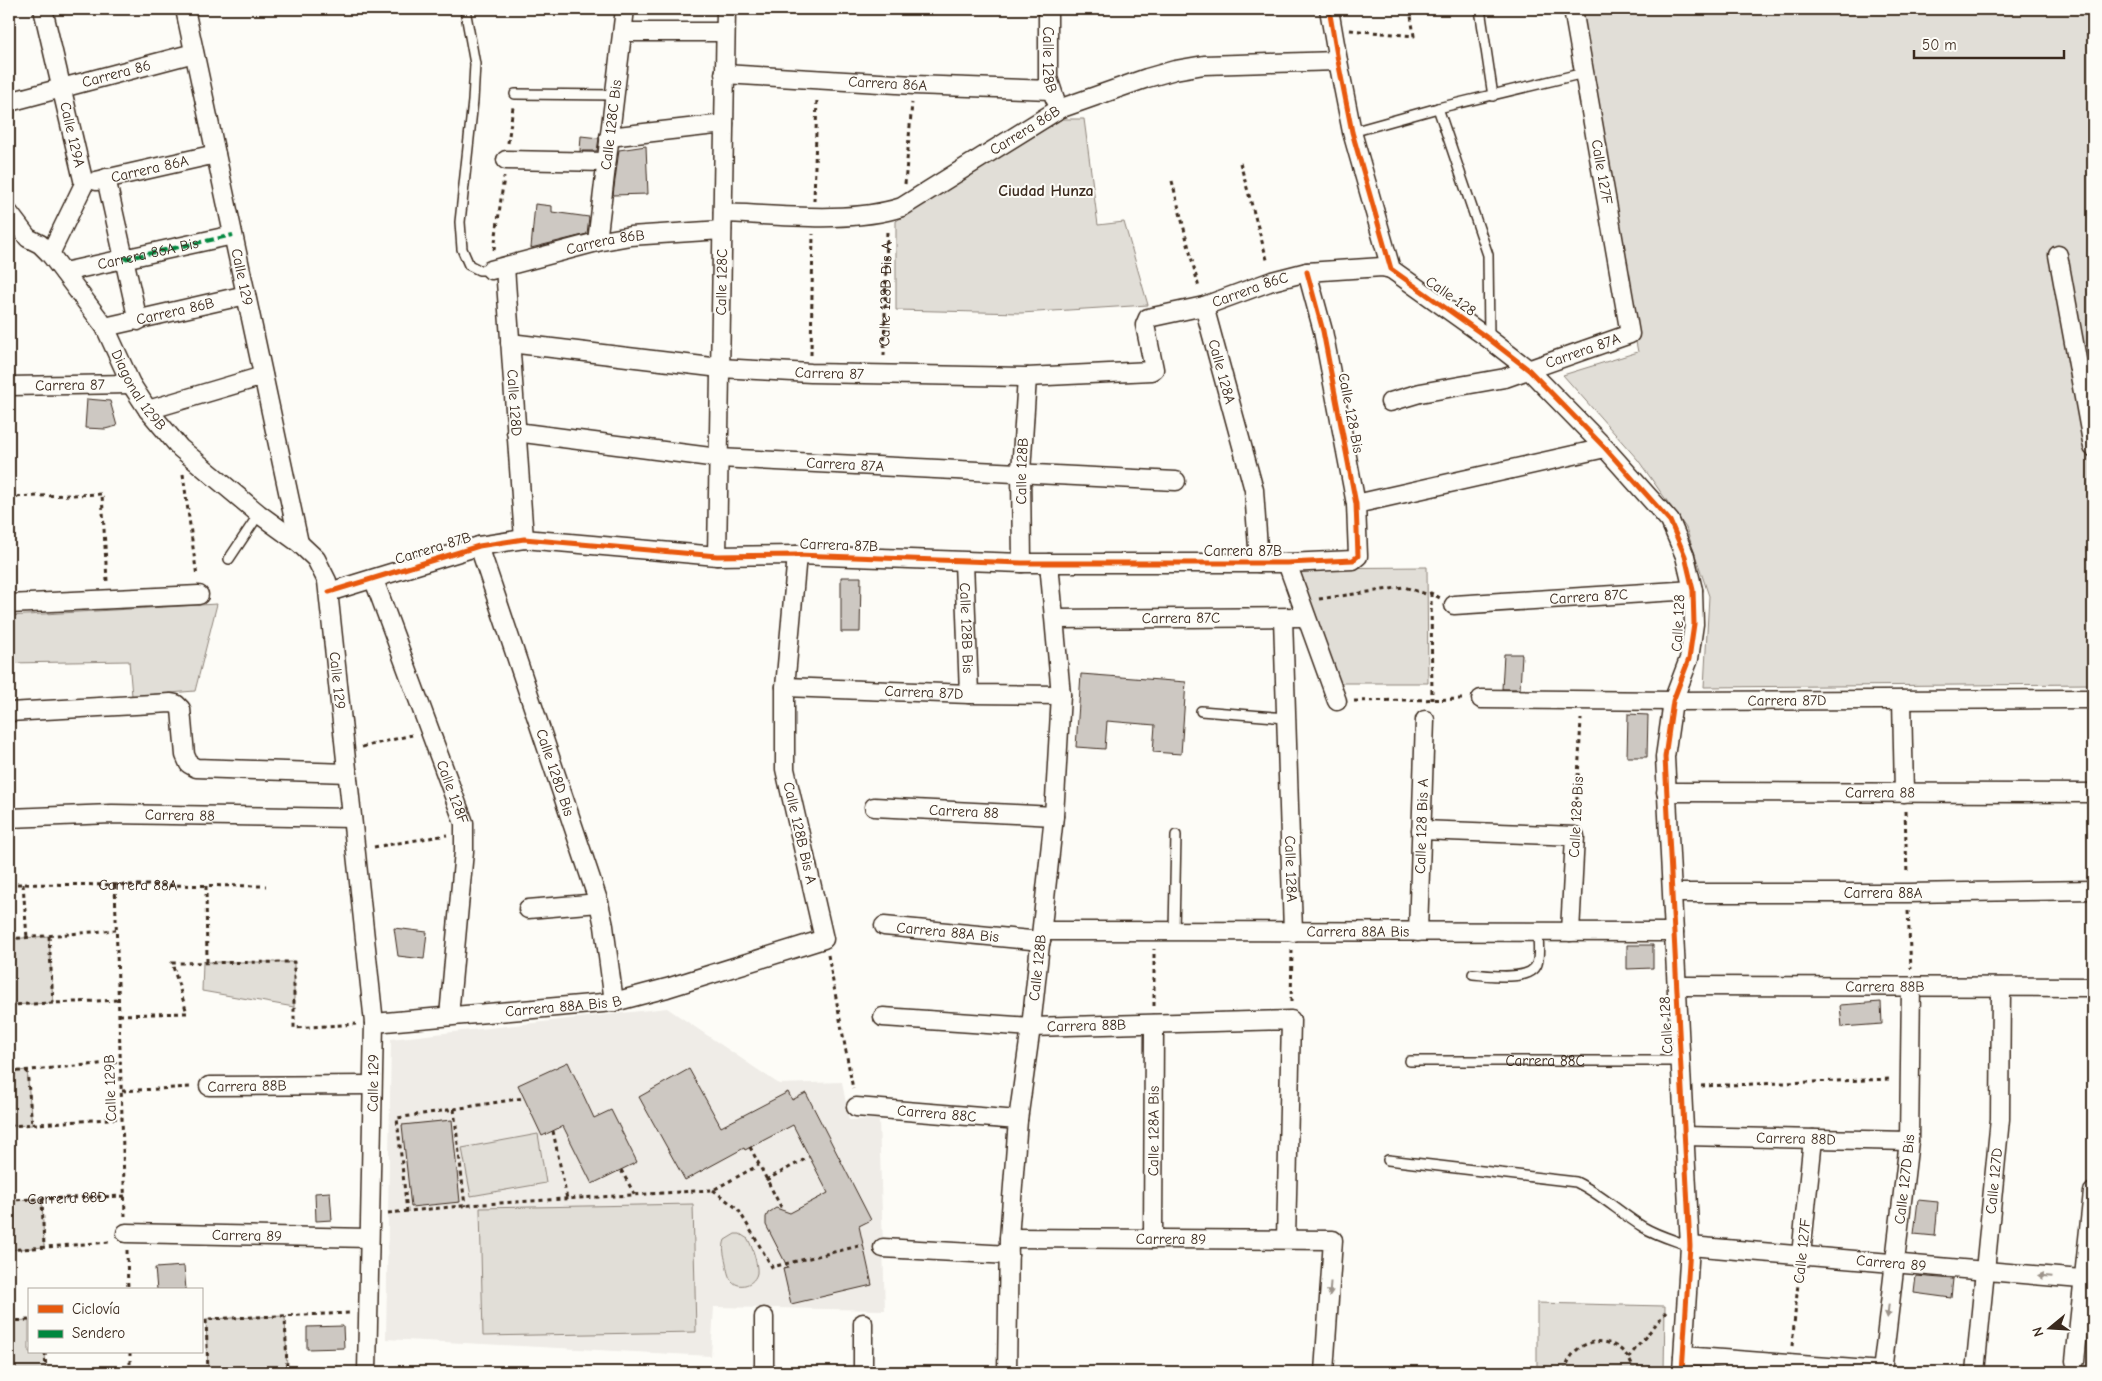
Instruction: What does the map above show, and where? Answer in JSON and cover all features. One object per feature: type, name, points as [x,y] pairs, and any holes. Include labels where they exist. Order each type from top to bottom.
[{"type":"street","name":"Calle 129A","points":[[43,9],[84,184],[50,254]]},
{"type":"street","name":"Calle 129","points":[[185,9],[299,543],[316,559],[323,570],[329,592],[374,1023],[367,1372]]},
{"type":"street","name":"Calle 128C Bis","points":[[597,242],[625,9]]},
{"type":"street","name":"Calle 128C","points":[[717,556],[726,9]]},
{"type":"street","name":"Calle 128B","points":[[1048,9],[1050,90],[1059,109]]},
{"type":"street","points":[[1330,9],[1352,132],[1391,269]]},
{"type":"street","name":"Calle 127F","points":[[1573,9],[1631,332],[1629,335]]},
{"type":"street","points":[[622,32],[725,32]]},
{"type":"street","name":"Carrera 86","points":[[9,102],[194,53]]},
{"type":"street","name":"Carrera 86B","points":[[498,269],[597,242],[722,222],[814,216],[871,215],[895,210],[1059,109],[1176,70],[1213,65],[1338,61]]},
{"type":"street","name":"Carrera 86A","points":[[724,74],[914,85],[1050,90]]},
{"type":"street","points":[[609,137],[724,124]]},
{"type":"street","name":"Carrera 86A","points":[[84,184],[216,154]]},
{"type":"street","points":[[506,160],[606,162]]},
{"type":"street","points":[[106,178],[138,321]]},
{"type":"street","name":"Diagonal 129B","points":[[9,213],[28,238],[40,244],[50,254],[105,327],[131,384],[148,410],[180,448],[259,514],[299,543]]},
{"type":"street","points":[[9,234],[28,238]]},
{"type":"street","name":"Carrera 86A Bis","points":[[64,272],[233,235]]},
{"type":"street","points":[[2058,254],[2093,447]]},
{"type":"street","name":"Carrera 86C","points":[[1151,371],[1154,369],[1145,325],[1148,318],[1204,306],[1272,281],[1307,272],[1382,267],[1391,269]]},
{"type":"street","name":"Calle 128D","points":[[498,269],[510,344],[524,539]]},
{"type":"street","name":"Calle 128","points":[[1391,269],[1490,339],[1529,370],[1606,448],[1670,521],[1685,556],[1694,590],[1694,624],[1689,659],[1673,701],[1665,757],[1690,1246],[1683,1364]]},
{"type":"street","name":"Calle 128 Bis","points":[[1307,272],[1323,331],[1356,504],[1358,556],[1356,558]]},
{"type":"street","name":"Carrera 86B","points":[[105,327],[246,295]]},
{"type":"street","name":"Calle 128A","points":[[1204,306],[1254,490],[1259,563]]},
{"type":"street","name":"Carrera 87A","points":[[1390,402],[1420,393],[1505,378],[1629,335]]},
{"type":"street","name":"Carrera 87","points":[[510,344],[720,368],[1027,377],[1151,371]]},
{"type":"street","points":[[148,410],[263,376]]},
{"type":"street","name":"Calle 128B","points":[[1022,563],[1021,472],[1027,377]]},
{"type":"street","name":"Carrera 87","points":[[9,386],[131,384]]},
{"type":"street","name":"Carrera 87A","points":[[516,432],[718,458],[1176,481]]},
{"type":"street","points":[[1356,504],[1606,448]]},
{"type":"street","name":"Carrera 87B","points":[[329,592],[374,580],[479,546],[524,539],[717,556],[797,555],[964,562],[1287,563],[1353,560],[1356,558]]},
{"type":"street","name":"Calle 128D Bis","points":[[479,546],[599,903],[614,1002]]},
{"type":"street","name":"Calle 128B Bis A","points":[[797,555],[785,687],[785,769],[824,939]]},
{"type":"street","name":"Calle 128B Bis","points":[[964,562],[969,694]]},
{"type":"street","name":"Calle 128B","points":[[1006,1372],[1009,1238],[1018,1120],[1031,1027],[1054,816],[1061,695],[1049,563]]},
{"type":"street","points":[[1287,563],[1337,701]]},
{"type":"street","name":"Calle 128F","points":[[374,580],[461,814],[464,832],[448,1016]]},
{"type":"street","name":"Carrera 87C","points":[[1454,605],[1694,590]]},
{"type":"street","points":[[9,604],[199,595]]},
{"type":"street","name":"Carrera 87C","points":[[1055,619],[1283,618],[1304,609]]},
{"type":"street","name":"Calle 128A","points":[[1283,618],[1293,932]]},
{"type":"street","name":"Carrera 87D","points":[[785,687],[969,694],[1061,695]]},
{"type":"street","name":"Carrera 87D","points":[[1481,698],[1582,701],[2093,699]]},
{"type":"street","points":[[1902,700],[1904,793]]},
{"type":"street","points":[[9,712],[171,703],[176,704],[181,710],[185,754],[189,764],[196,768],[348,773]]},
{"type":"street","name":"Calle 128 Bis A","points":[[1418,932],[1425,720]]},
{"type":"street","name":"Carrera 88","points":[[1666,792],[2093,793]]},
{"type":"street","name":"Carrera 88","points":[[874,807],[1054,816]]},
{"type":"street","name":"Carrera 88","points":[[9,818],[112,814],[352,818]]},
{"type":"street","points":[[1421,830],[1575,836]]},
{"type":"street","name":"Calle 128 Bis","points":[[1570,932],[1575,836]]},
{"type":"street","name":"Carrera 88A","points":[[1673,893],[1908,893],[2093,890]]},
{"type":"street","points":[[528,909],[599,903]]},
{"type":"street","name":"Carrera 88A Bis","points":[[884,926],[1041,936],[1154,931],[1674,932]]},
{"type":"street","name":"Carrera 88A Bis B","points":[[374,1023],[614,1002],[667,988],[824,939]]},
{"type":"street","name":"Carrera 88B","points":[[1677,986],[2093,987]]},
{"type":"street","name":"Calle 127D Bis","points":[[1882,1372],[1893,1263],[1909,1140],[1911,987]]},
{"type":"street","name":"Calle 127D","points":[[1976,1372],[2000,1119],[2001,987]]},
{"type":"street","name":"Carrera 88B","points":[[883,1017],[1031,1027],[1291,1020]]},
{"type":"street","points":[[1286,1240],[1291,1020]]},
{"type":"street","name":"Calle 128A Bis","points":[[1153,1239],[1154,1024]]},
{"type":"street","name":"Carrera 88B","points":[[209,1086],[372,1085]]},
{"type":"street","name":"Carrera 88C","points":[[856,1107],[1018,1120]]},
{"type":"street","name":"Carrera 88D","points":[[1684,1136],[1909,1140]]},
{"type":"street","name":"Calle 127F","points":[[1801,1255],[1813,1139]]},
{"type":"street","points":[[2075,1361],[2089,1279],[2093,1192]]},
{"type":"street","name":"Carrera 89","points":[[126,1237],[369,1238]]},
{"type":"street","name":"Carrera 89","points":[[1009,1238],[1333,1240],[1324,1372]]},
{"type":"street","name":"Carrera 89","points":[[1690,1246],[2089,1279]]},
{"type":"street","points":[[883,1248],[1009,1255]]},
{"type":"street","points":[[764,1317],[764,1372]]},
{"type":"street","points":[[862,1372],[863,1323]]},
{"type":"street","points":[[1683,1364],[1790,1364],[1882,1372]]},
{"type":"lane","points":[[465,9],[475,64],[473,101],[460,222],[462,249],[469,265],[480,270],[498,269]]},
{"type":"lane","points":[[1480,9],[1493,96]]},
{"type":"lane","points":[[1352,132],[1438,108],[1584,73]]},
{"type":"lane","points":[[515,94],[615,95]]},
{"type":"lane","points":[[1438,108],[1488,255],[1490,339]]},
{"type":"lane","points":[[229,560],[259,514]]},
{"type":"lane","points":[[1201,712],[1286,718]]},
{"type":"lane","points":[[1174,931],[1176,835]]},
{"type":"lane","points":[[1473,974],[1512,976],[1527,974],[1537,964],[1538,932]]},
{"type":"lane","name":"Carrera 88C","points":[[1410,1061],[1680,1061]]},
{"type":"lane","points":[[1388,1160],[1576,1182],[1595,1191],[1644,1228],[1659,1236],[1690,1246]]},
{"type":"path","points":[[1333,29],[1414,36],[1410,9]]},
{"type":"path","points":[[498,269],[506,160],[515,94]]},
{"type":"path","points":[[1240,162],[1272,281]]},
{"type":"path","points":[[1172,181],[1204,306]]},
{"type":"path","points":[[180,448],[199,595]]},
{"type":"path","points":[[9,497],[102,494],[108,599]]},
{"type":"path","points":[[1304,609],[1404,587],[1431,594],[1432,700]]},
{"type":"path","points":[[1337,701],[1481,698]]},
{"type":"path","points":[[345,750],[430,731]]},
{"type":"path","points":[[356,850],[464,832]]},
{"type":"path","points":[[23,884],[27,938]]},
{"type":"path","points":[[206,886],[207,962]]},
{"type":"path","points":[[9,939],[116,930]]},
{"type":"path","points":[[1154,931],[1154,1024]]},
{"type":"path","points":[[1291,1020],[1293,932]]},
{"type":"path","points":[[49,936],[53,1003]]},
{"type":"path","points":[[824,939],[856,1107]]},
{"type":"path","points":[[119,1015],[186,1013],[172,963],[294,962],[294,1028],[374,1023]]},
{"type":"path","points":[[9,1005],[119,1000]]},
{"type":"path","points":[[9,1072],[121,1062]]},
{"type":"path","points":[[27,1070],[32,1125]]},
{"type":"path","points":[[1682,1087],[1910,1079]]},
{"type":"path","points":[[407,1212],[397,1118],[524,1098]]},
{"type":"path","points":[[454,1109],[465,1206]]},
{"type":"path","points":[[9,1126],[122,1118]]},
{"type":"path","points":[[554,1131],[567,1199]]},
{"type":"path","points":[[750,1148],[782,1209]]},
{"type":"path","points":[[766,1180],[809,1156]]},
{"type":"path","points":[[370,1215],[465,1206],[712,1190],[759,1165]]},
{"type":"path","points":[[621,1170],[634,1195]]},
{"type":"path","points":[[712,1190],[738,1209],[772,1267],[863,1245]]},
{"type":"path","points":[[42,1199],[44,1247]]},
{"type":"path","points":[[9,1250],[126,1237]]},
{"type":"path","points":[[1628,1358],[1687,1287]]},
{"type":"path","points":[[208,1372],[206,1319],[368,1312]]},
{"type":"path","points":[[226,1372],[287,1369],[285,1316]]},
{"type":"path","points":[[9,1322],[28,1320]]},
{"type":"path","points":[[1565,1372],[1572,1354],[1582,1346],[1593,1342],[1604,1342],[1616,1346],[1625,1353],[1634,1372]]},
{"type":"path","points":[[45,1354],[46,1372]]},
{"type":"path","points":[[130,1354],[130,1372]]},
{"type":"shaded area","points":[[1571,9],[2093,9],[2093,532],[2091,533],[2093,544],[2093,684],[1704,687],[1709,596],[1686,528],[1638,460],[1563,375],[1638,352]]},
{"type":"shaded area","points":[[1062,119],[1084,119],[1098,225],[1124,222],[1148,305],[1021,313],[896,310],[896,221]]},
{"type":"shaded area","points":[[1427,567],[1428,683],[1335,683],[1295,568]]},
{"type":"shaded area","points":[[217,604],[195,691],[132,696],[129,661],[9,663],[9,616]]},
{"type":"shaded area","points":[[49,936],[53,1003],[9,1005],[9,939]]},
{"type":"shaded area","points":[[203,962],[294,962],[294,1007],[202,991]]},
{"type":"shaded area","points":[[667,1008],[779,1084],[842,1082],[849,1120],[879,1119],[885,1310],[714,1307],[711,1356],[386,1339],[391,1039]]},
{"type":"shaded area","points":[[27,1070],[32,1125],[9,1126],[9,1072]]},
{"type":"shaded area","points":[[538,1134],[546,1183],[471,1196],[462,1148]]},
{"type":"shaded area","points":[[42,1199],[44,1247],[9,1250],[9,1200]]},
{"type":"shaded area","points":[[693,1204],[696,1332],[483,1336],[480,1208]]},
{"type":"shaded area","points":[[735,1234],[740,1234],[748,1239],[757,1265],[756,1277],[750,1283],[743,1285],[735,1284],[731,1279],[724,1254],[725,1240]]},
{"type":"shaded area","points":[[1537,1303],[1665,1306],[1664,1372],[1537,1372]]},
{"type":"shaded area","points":[[285,1316],[287,1369],[208,1372],[206,1319]]},
{"type":"shaded area","points":[[28,1320],[28,1354],[45,1354],[46,1372],[9,1372],[9,1321]]},
{"type":"building","points":[[581,136],[599,138],[597,151],[580,151]]},
{"type":"building","points":[[646,146],[648,194],[613,195],[619,150]]},
{"type":"building","points":[[535,204],[552,206],[552,212],[589,217],[587,234],[531,248]]},
{"type":"building","points":[[87,399],[110,401],[117,426],[105,429],[85,428]]},
{"type":"building","points":[[841,577],[861,577],[860,632],[841,632]]},
{"type":"building","points":[[1504,654],[1522,654],[1520,689],[1502,689]]},
{"type":"building","points":[[1081,674],[1186,682],[1181,754],[1153,752],[1155,725],[1107,721],[1105,749],[1076,747]]},
{"type":"building","points":[[1628,714],[1648,715],[1647,757],[1627,757]]},
{"type":"building","points":[[394,928],[427,932],[424,959],[398,956]]},
{"type":"building","points":[[1627,945],[1653,945],[1653,968],[1627,969]]},
{"type":"building","points":[[1881,1002],[1882,1024],[1842,1027],[1840,1005]]},
{"type":"building","points":[[568,1062],[594,1118],[611,1110],[637,1162],[592,1184],[563,1126],[542,1136],[518,1085]]},
{"type":"building","points":[[689,1069],[721,1127],[788,1092],[792,1100],[806,1093],[871,1220],[859,1226],[872,1285],[791,1304],[783,1269],[788,1268],[766,1225],[766,1217],[768,1213],[776,1208],[790,1213],[828,1193],[793,1125],[745,1150],[744,1148],[685,1180],[639,1097]]},
{"type":"building","points":[[452,1120],[460,1202],[411,1207],[402,1125]]},
{"type":"building","points":[[330,1192],[332,1220],[316,1221],[315,1193]]},
{"type":"building","points":[[1918,1200],[1938,1202],[1935,1236],[1914,1234]]},
{"type":"building","points":[[184,1266],[186,1288],[157,1288],[155,1268]]},
{"type":"building","points":[[1916,1276],[1953,1279],[1951,1298],[1914,1293]]},
{"type":"building","points":[[343,1326],[344,1348],[307,1349],[307,1327]]},
{"type":"marked path","points":[[124,259],[233,235]]},
{"type":"cycle path","points":[[1329,9],[1352,132],[1391,269],[1529,370],[1605,448],[1670,521],[1685,556],[1693,590],[1694,624],[1689,659],[1673,701],[1665,757],[1690,1246],[1682,1372]]},
{"type":"cycle path","points":[[329,592],[479,546],[524,539],[717,556],[797,555],[1022,563],[1287,563],[1353,560],[1358,556],[1356,504],[1323,331],[1307,272]]},
{"type":"district","name":"Ciudad Hunza","points":[[1046,191]]}]
